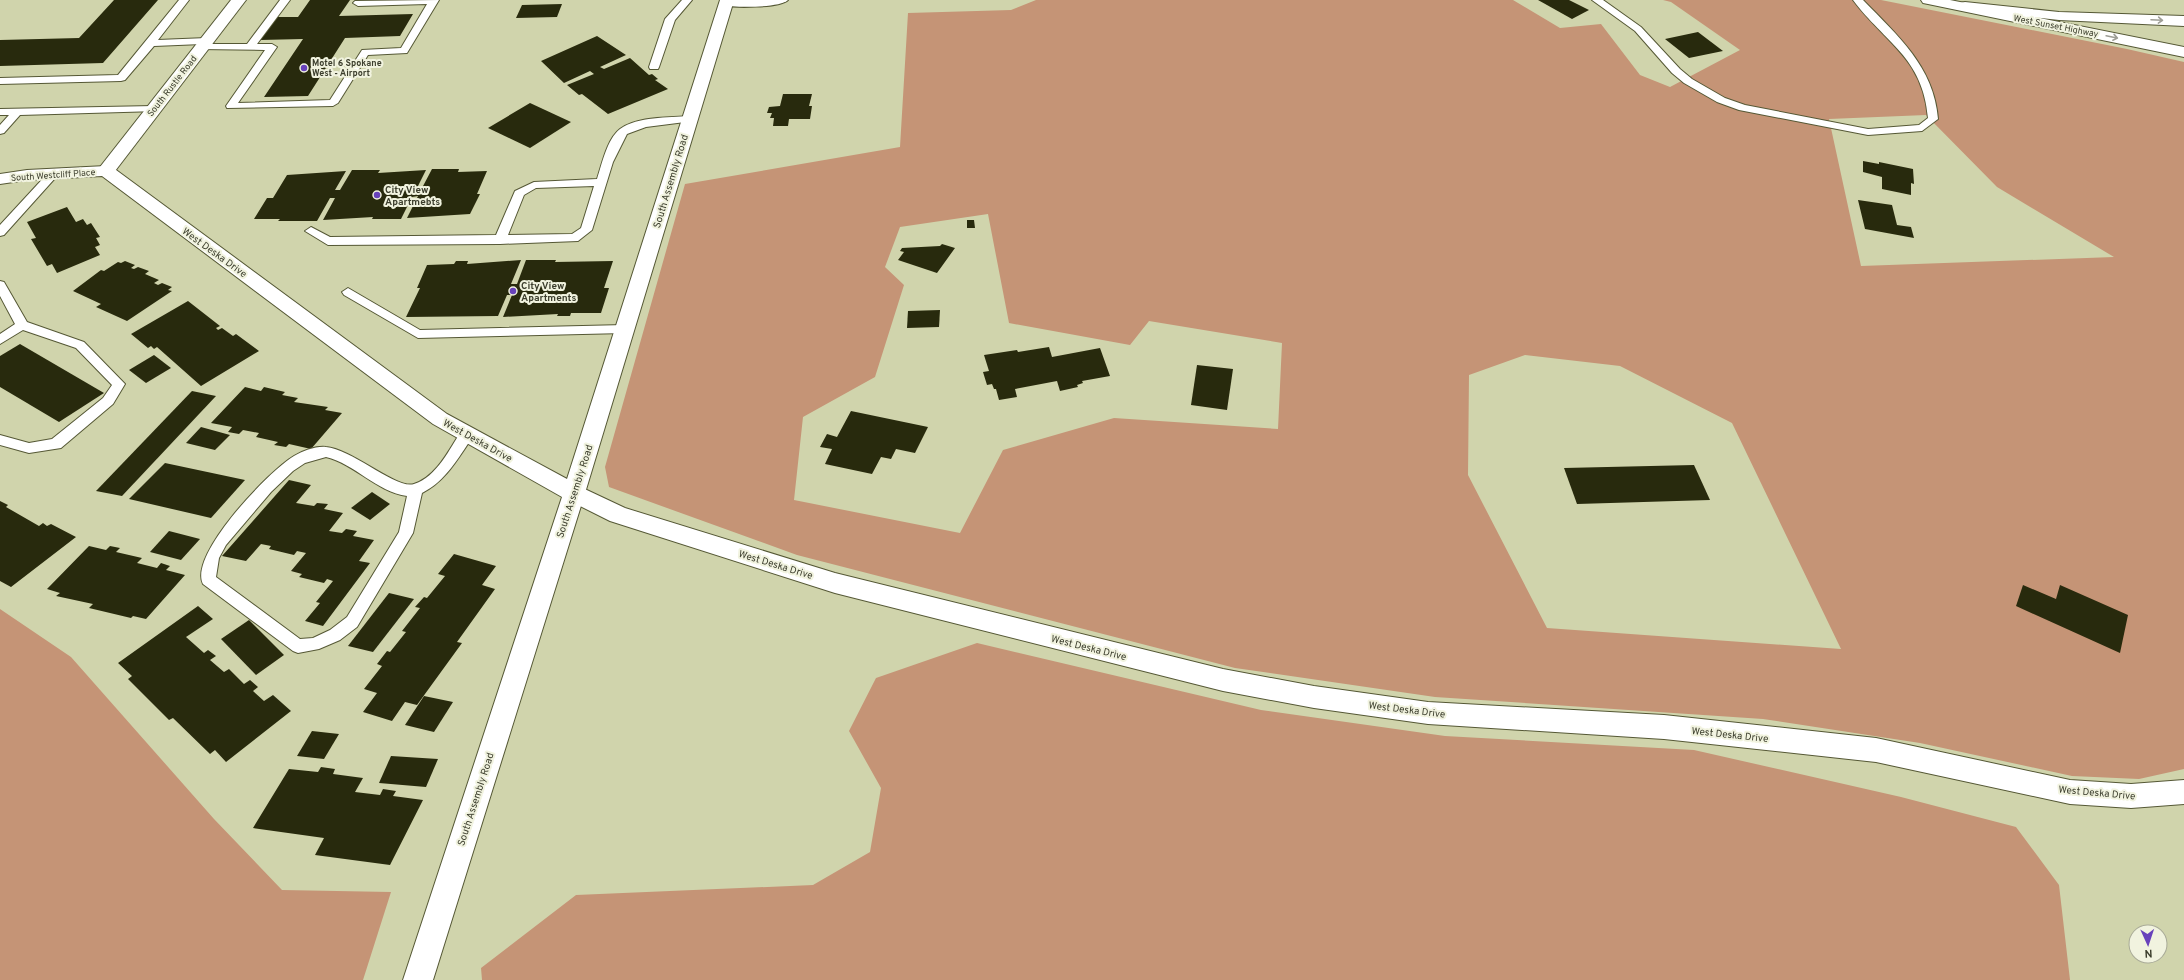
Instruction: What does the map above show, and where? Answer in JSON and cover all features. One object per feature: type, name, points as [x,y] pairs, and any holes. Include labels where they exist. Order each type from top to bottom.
[{"type":"street","name":"South Rustle Road","points":[[106,171],[239,0]]},
{"type":"street","name":"West Sunset Highway","points":[[1928,0],[2184,52]]},
{"type":"street","name":"South Assembly Road","points":[[418,980],[574,494],[689,119],[727,1]]},
{"type":"street","points":[[1950,4],[2059,16],[2184,21]]},
{"type":"street","name":"South Westcliff Place","points":[[0,179],[106,171]]},
{"type":"street","name":"West Deska Drive","points":[[106,171],[440,419],[574,494],[618,515],[835,583],[1177,669],[1314,697],[1428,713],[1664,727],[1876,750],[2070,792],[2131,796],[2177,794],[2184,792]]},
{"type":"lane","points":[[0,81],[121,78],[151,43],[184,0]]},
{"type":"lane","points":[[250,47],[285,0]]},
{"type":"lane","points":[[151,43],[272,47],[231,106],[333,103],[365,52],[404,51],[433,0]]},
{"type":"lane","points":[[358,3],[433,0]]},
{"type":"lane","points":[[654,67],[670,19],[687,0]]},
{"type":"lane","points":[[727,1],[764,3],[783,0]]},
{"type":"lane","points":[[1597,0],[1638,29],[1676,71],[1688,81],[1721,100],[1743,108],[1799,118],[1850,130],[1868,132],[1922,128],[1933,119],[1934,108],[1923,77],[1906,51],[1858,0]]},
{"type":"lane","points":[[0,112],[154,109]]},
{"type":"lane","points":[[0,131],[17,112]]},
{"type":"lane","points":[[311,231],[328,241],[574,238],[586,230],[614,145],[622,132],[645,124],[689,119]]},
{"type":"lane","points":[[0,232],[53,174]]},
{"type":"lane","points":[[500,240],[519,192],[534,185],[602,182]]},
{"type":"lane","points":[[0,285],[22,325],[80,346],[118,384],[108,401],[56,444],[29,448],[0,440]]},
{"type":"lane","points":[[348,292],[418,334],[624,329]]},
{"type":"lane","points":[[0,340],[22,325]]},
{"type":"lane","points":[[416,489],[406,533],[352,622],[335,635],[314,644],[298,646],[208,580],[208,566],[215,547],[281,472],[316,452],[338,454],[401,490],[416,489],[432,481],[467,434]]},
{"type":"shaded area","points":[[1036,0],[1513,0],[1560,28],[1601,24],[1640,75],[1670,87],[1740,50],[1671,2],[1663,0],[1881,0],[2127,49],[2184,62],[2184,769],[2139,779],[2072,776],[1920,743],[1763,719],[1435,697],[1235,668],[797,555],[609,487],[605,467],[685,184],[900,147],[908,13],[1011,10]],"holes":[[[1926,115],[1997,187],[2114,257],[1861,266],[1829,119]],[[988,214],[1009,323],[1130,345],[1149,321],[1282,343],[1278,429],[1114,418],[1003,450],[960,533],[794,500],[803,417],[875,377],[904,285],[885,267],[900,227]],[[1525,355],[1620,366],[1732,423],[1841,649],[1547,628],[1468,475],[1469,375]]]},
{"type":"shaded area","points":[[0,609],[71,657],[214,819],[282,890],[391,892],[363,980],[0,980]]},
{"type":"shaded area","points":[[977,643],[1261,710],[1445,736],[1694,750],[1901,797],[2016,827],[2059,885],[2070,980],[482,980],[481,968],[576,895],[813,885],[870,852],[881,788],[849,731],[876,678]]},
{"type":"building","points":[[114,0],[158,0],[103,63],[0,66],[0,40],[79,38]]},
{"type":"building","name":"Motel 6 Spokane West - Airport","points":[[310,0],[350,0],[339,16],[413,14],[400,36],[345,38],[308,96],[264,97],[303,39],[260,40],[277,17],[298,17]]},
{"type":"building","points":[[1538,0],[1569,0],[1589,10],[1572,19]]},
{"type":"building","points":[[562,4],[557,17],[516,18],[522,5]]},
{"type":"building","points":[[1698,32],[1723,51],[1689,58],[1665,39]]},
{"type":"building","points":[[597,36],[626,55],[600,67],[604,69],[630,58],[649,75],[652,74],[658,79],[655,80],[668,89],[608,114],[582,94],[579,95],[567,85],[594,74],[590,71],[564,83],[541,61]]},
{"type":"building","points":[[783,94],[812,94],[809,106],[812,106],[810,119],[789,119],[788,126],[773,126],[774,118],[770,118],[772,113],[767,113],[769,107],[780,106]]},
{"type":"building","points":[[530,103],[571,122],[530,148],[488,128]]},
{"type":"building","points":[[1863,161],[1879,164],[1879,162],[1913,169],[1914,184],[1911,183],[1911,195],[1882,189],[1882,177],[1863,172]]},
{"type":"building","name":"City View Apartmebts","points":[[432,169],[459,169],[458,172],[487,171],[477,194],[480,194],[470,214],[407,218],[418,196],[412,197],[401,219],[372,219],[373,217],[323,220],[335,198],[330,198],[317,221],[278,221],[280,219],[254,219],[267,198],[273,198],[287,175],[346,171],[335,190],[340,190],[352,170],[380,170],[378,173],[426,170],[417,188],[422,188]]},
{"type":"building","points":[[1858,200],[1892,205],[1897,225],[1911,227],[1914,238],[1865,229]]},
{"type":"building","points":[[67,207],[76,222],[83,219],[87,225],[91,223],[100,237],[96,238],[100,245],[95,247],[100,255],[57,273],[52,264],[47,266],[31,239],[36,238],[27,222]]},
{"type":"building","points":[[967,220],[974,220],[975,228],[967,228]]},
{"type":"building","points":[[942,244],[955,248],[937,273],[898,260],[904,252],[900,251],[902,248],[940,246]]},
{"type":"building","name":"City View Apartments","points":[[521,260],[511,284],[517,284],[526,260],[556,260],[555,262],[613,261],[604,288],[609,288],[601,313],[571,313],[570,316],[557,316],[558,314],[503,317],[512,295],[507,295],[498,316],[406,317],[420,288],[417,288],[427,265],[454,264],[456,261],[468,261],[467,264]]},
{"type":"building","points":[[125,261],[135,265],[131,268],[134,269],[138,267],[149,271],[145,274],[159,280],[154,283],[158,285],[162,283],[172,287],[168,290],[172,291],[127,321],[96,307],[101,304],[73,291],[101,270],[104,271],[118,262],[121,263]]},
{"type":"building","points":[[188,301],[220,326],[216,328],[218,330],[222,328],[233,336],[236,334],[259,351],[201,386],[157,347],[154,349],[151,346],[148,348],[131,334]]},
{"type":"building","points":[[940,310],[939,327],[907,328],[908,311]]},
{"type":"building","points":[[20,344],[104,393],[59,422],[0,387],[0,356]]},
{"type":"building","points":[[1049,347],[1052,357],[1100,348],[1110,376],[1082,381],[1083,383],[1077,385],[1078,387],[1060,391],[1057,381],[1015,389],[1017,397],[999,400],[996,389],[994,389],[992,384],[987,385],[983,372],[989,371],[984,355]]},
{"type":"building","points":[[154,355],[171,368],[146,383],[129,370]]},
{"type":"building","points":[[1197,365],[1233,369],[1227,410],[1191,405]]},
{"type":"building","points":[[245,387],[261,391],[264,387],[285,392],[282,395],[298,398],[294,402],[328,407],[325,410],[342,413],[311,449],[289,444],[286,447],[274,445],[278,442],[256,437],[259,433],[243,430],[239,434],[228,432],[232,427],[211,423]]},
{"type":"building","points":[[192,391],[216,396],[122,496],[96,491]]},
{"type":"building","points":[[851,411],[928,427],[915,453],[896,449],[891,459],[881,457],[872,474],[825,464],[832,449],[820,447],[827,434],[837,437]]},
{"type":"building","points":[[201,427],[230,435],[215,450],[186,443]]},
{"type":"building","points":[[165,463],[245,480],[211,518],[129,499]]},
{"type":"building","points":[[1694,465],[1710,500],[1577,504],[1564,468]]},
{"type":"building","points":[[289,480],[311,485],[296,503],[314,506],[317,503],[328,504],[324,509],[343,513],[329,531],[342,533],[346,529],[357,531],[353,536],[374,540],[359,561],[370,563],[323,626],[305,621],[320,603],[316,602],[333,581],[327,579],[324,583],[299,577],[302,574],[291,571],[306,553],[297,551],[294,555],[269,549],[271,546],[261,544],[246,561],[222,556]]},
{"type":"building","points":[[372,492],[390,504],[370,520],[351,508]]},
{"type":"building","points":[[0,501],[8,505],[6,507],[39,526],[43,523],[47,526],[51,524],[76,537],[11,587],[0,581]]},
{"type":"building","points":[[169,531],[200,539],[181,560],[150,552]]},
{"type":"building","points":[[89,546],[106,550],[110,546],[120,548],[116,552],[142,558],[137,563],[157,568],[161,563],[170,566],[166,570],[185,575],[146,619],[133,616],[131,618],[89,608],[93,604],[56,596],[60,593],[47,589]]},
{"type":"building","points":[[454,554],[496,566],[482,585],[495,589],[457,642],[462,643],[417,705],[405,702],[392,721],[363,712],[377,693],[364,689],[382,666],[377,664],[387,651],[390,652],[406,632],[402,631],[420,608],[415,607],[424,597],[427,598],[445,576],[438,574]]},
{"type":"building","points":[[2023,585],[2056,599],[2060,585],[2128,615],[2120,653],[2016,606]]},
{"type":"building","points":[[389,593],[414,599],[373,652],[348,646]]},
{"type":"building","points":[[198,606],[213,619],[186,637],[204,653],[208,650],[216,656],[210,660],[224,672],[229,669],[244,684],[250,680],[258,687],[253,691],[264,701],[273,695],[291,711],[226,762],[215,750],[210,754],[173,718],[169,720],[128,679],[132,676],[118,663]]},
{"type":"building","points":[[249,620],[284,655],[256,675],[221,639]]},
{"type":"building","points":[[424,696],[453,702],[434,732],[405,725]]},
{"type":"building","points":[[312,731],[339,734],[324,759],[297,756]]},
{"type":"building","points":[[391,756],[438,759],[426,787],[379,783]]},
{"type":"building","points":[[321,767],[335,769],[333,774],[363,778],[355,792],[380,795],[383,789],[396,791],[393,796],[423,800],[390,865],[315,855],[324,838],[253,828],[289,769],[318,772]]},
{"type":"place","name":"Motel 6 Spokane West - Airport","points":[[304,68]]},
{"type":"place","name":"City View Apartmebts","points":[[377,195]]},
{"type":"place","name":"City View Apartments","points":[[513,291]]}]
